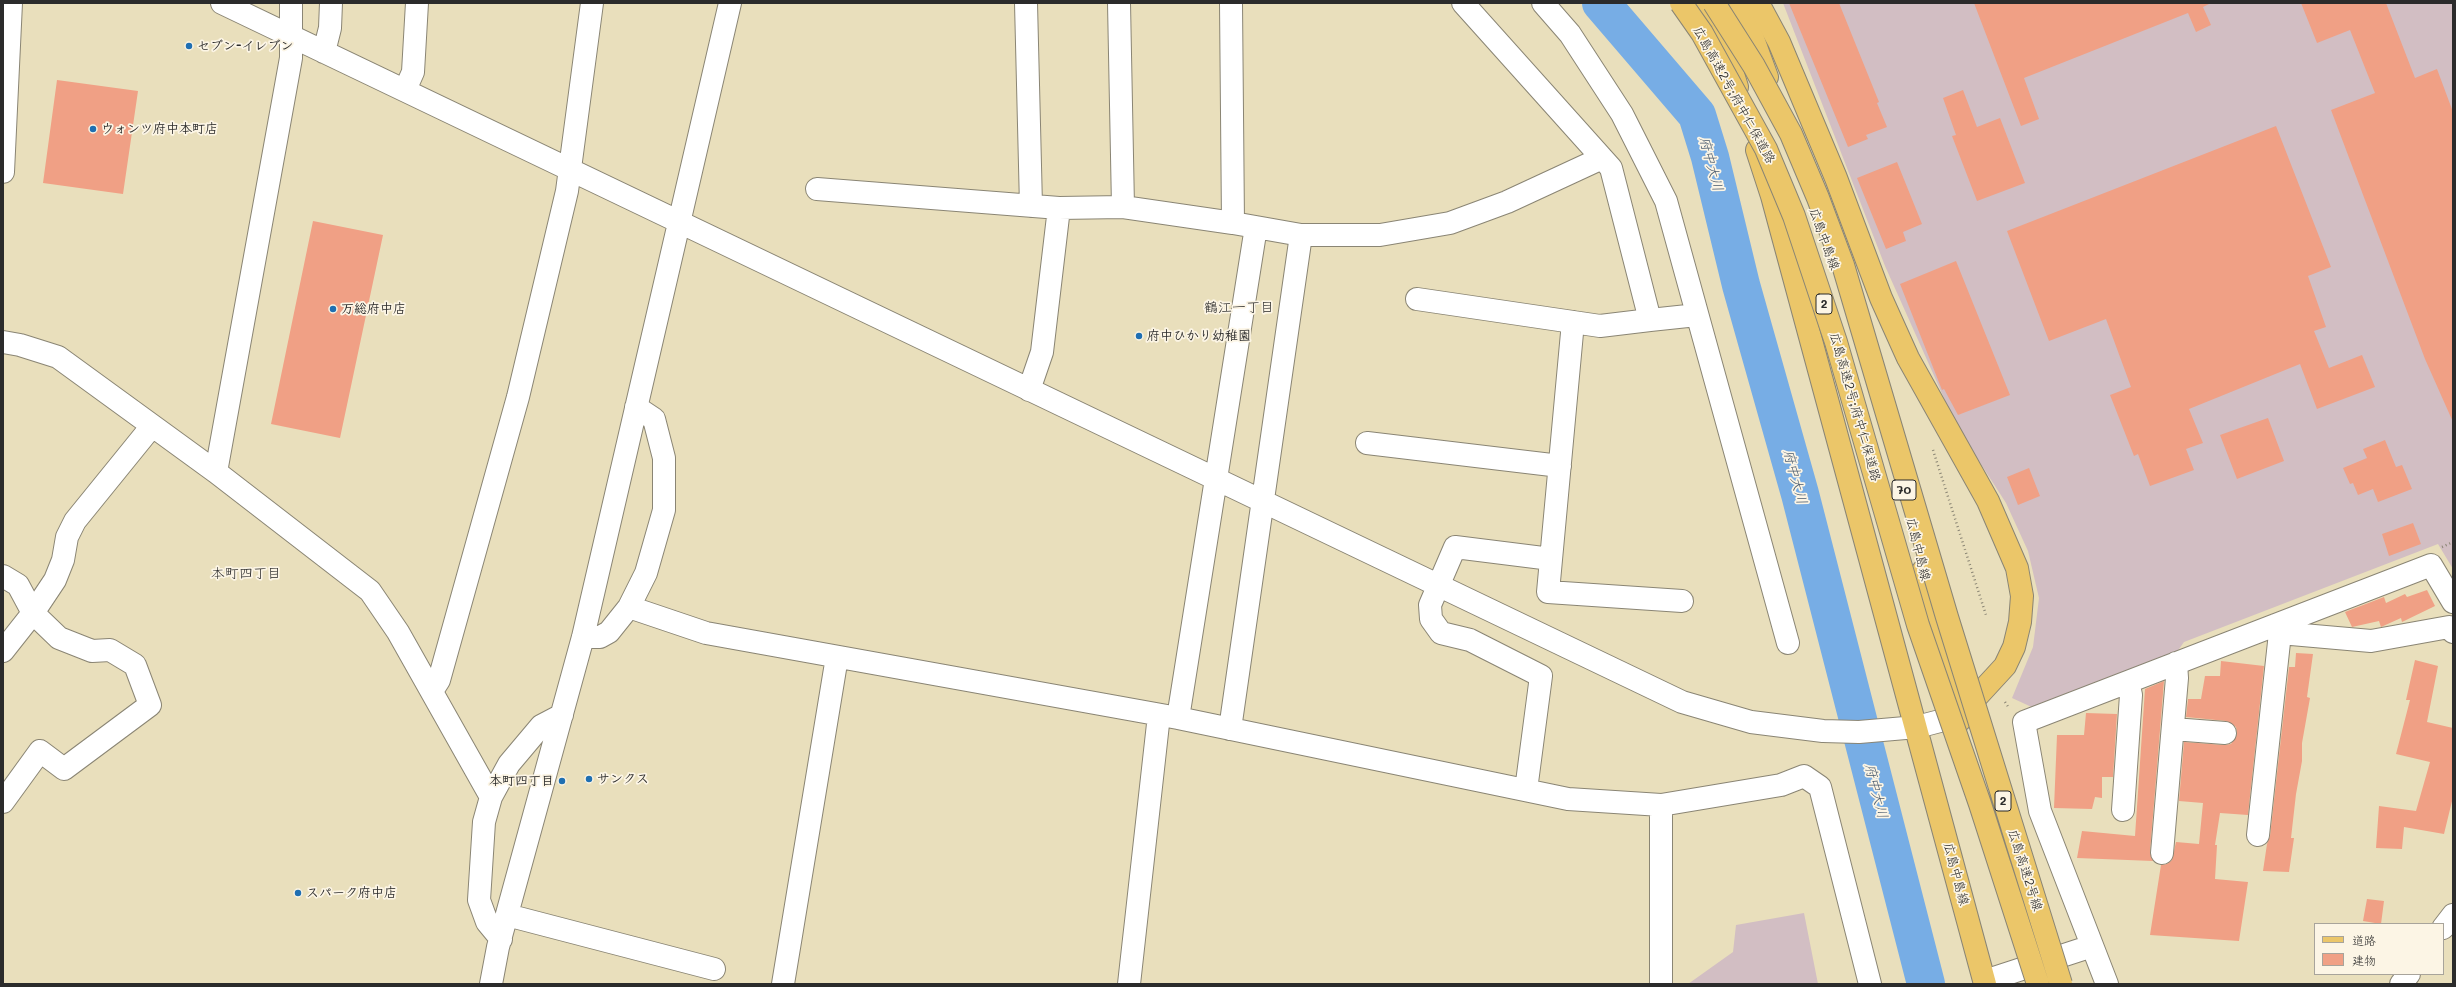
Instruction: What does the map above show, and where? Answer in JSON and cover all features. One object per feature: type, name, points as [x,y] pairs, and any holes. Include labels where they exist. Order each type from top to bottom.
[{"type":"main road","name":"広島高速2号;府中仁保道路","points":[[1681,3],[1702,33],[1766,149],[1794,216],[1836,342],[1918,625]]},
{"type":"main road","points":[[1693,3],[1723,40]]},
{"type":"main road","name":"広島中島線","points":[[1710,3],[1772,196],[1985,982]]},
{"type":"main road","name":"広島高速2号線","points":[[1714,3],[1754,66],[1791,134],[1818,198],[1845,272],[1947,618],[2061,984]]},
{"type":"main road","name":"広島中島線","points":[[1740,3],[1882,401],[1959,716],[2043,962],[2048,984]]},
{"type":"main road","points":[[1758,3],[1778,42],[1836,178],[1881,298],[1908,358],[1988,501],[2017,568],[2022,596],[2020,622],[2014,647],[2005,666],[1959,716]]},
{"type":"main road","name":"広島高速2号線","points":[[1918,625],[1980,804],[2038,984]]},
{"type":"street","points":[[3,172],[11,3]]},
{"type":"street","points":[[222,3],[1682,702],[1751,722],[1806,730],[1859,732],[1916,727],[1959,716]]},
{"type":"street","points":[[216,472],[291,58],[291,3]]},
{"type":"street","points":[[324,52],[330,28],[331,3]]},
{"type":"street","points":[[405,90],[413,72],[415,62],[417,3]]},
{"type":"street","points":[[432,691],[438,680],[518,397],[567,191],[592,3]]},
{"type":"street","points":[[491,984],[507,915],[582,637],[730,3]]},
{"type":"street","points":[[1026,3],[1031,206]]},
{"type":"street","points":[[1119,3],[1123,207]]},
{"type":"street","points":[[1231,3],[1234,223]]},
{"type":"street","points":[[1463,3],[1611,168],[1650,320]]},
{"type":"street","points":[[1543,3],[1570,34],[1622,114],[1662,194],[1788,643]]},
{"type":"street","points":[[817,189],[1059,208],[1123,207],[1234,223],[1301,236],[1380,235],[1450,223],[1507,202],[1602,158]]},
{"type":"street","points":[[1029,390],[1042,352],[1059,208]]},
{"type":"street","points":[[1129,984],[1169,717],[1216,479],[1256,227]]},
{"type":"street","points":[[1230,729],[1301,236]]},
{"type":"street","points":[[1417,299],[1600,326],[1697,315]]},
{"type":"street","points":[[1573,322],[1548,592],[1682,600]]},
{"type":"street","points":[[3,342],[20,344],[58,357],[216,472],[370,592],[398,632],[491,797]]},
{"type":"street","points":[[582,637],[600,637],[609,632],[629,607],[646,573],[664,510],[664,458],[654,419],[636,407]]},
{"type":"street","points":[[3,651],[33,613],[55,580],[63,560],[67,537],[76,521],[152,426]]},
{"type":"street","points":[[1367,443],[1560,466]]},
{"type":"street","points":[[1526,790],[1541,676],[1470,640],[1441,633],[1431,619],[1430,605],[1437,585],[1455,547],[1551,559]]},
{"type":"street","points":[[2107,984],[2040,811],[2024,722],[2176,663],[2277,629],[2431,565],[2453,602]]},
{"type":"street","points":[[3,576],[18,585],[33,613],[59,638],[92,651],[110,650],[135,665],[150,705],[64,769],[40,751],[3,802]]},
{"type":"street","points":[[629,607],[706,633],[1169,717],[1568,799],[1661,805],[1781,785],[1804,776],[1820,787],[1870,984]]},
{"type":"street","points":[[2277,629],[2371,641],[2449,626],[2453,632]]},
{"type":"street","points":[[2258,835],[2277,629]]},
{"type":"street","points":[[783,984],[837,657]]},
{"type":"street","points":[[2162,853],[2177,678],[2176,663]]},
{"type":"street","points":[[2123,810],[2130,695],[2128,682]]},
{"type":"street","points":[[501,939],[487,922],[479,900],[484,822],[491,797],[509,764],[541,726],[562,714]]},
{"type":"street","points":[[2173,729],[2225,733]]},
{"type":"street","points":[[1661,805],[1661,984]]},
{"type":"street","points":[[507,915],[714,969]]},
{"type":"street","points":[[2444,927],[2453,915]]},
{"type":"street","points":[[1985,982],[2092,946]]},
{"type":"street","points":[[2401,984],[2408,975]]},
{"type":"path","points":[[1931,443],[1986,615]]},
{"type":"shaded area","points":[[1783,3],[2453,3],[2453,569],[2438,544],[2184,642],[2172,659],[2036,709],[2012,698],[2033,647],[2039,598],[2028,551],[2006,503],[1957,427],[1885,266]]},
{"type":"shaded area","points":[[1804,913],[1818,984],[1688,984],[1733,952],[1736,925]]},
{"type":"building","points":[[1789,3],[1839,3],[1879,102],[1877,103],[1887,127],[1866,135],[1868,139],[1848,147]]},
{"type":"building","points":[[1974,3],[2211,3],[2203,7],[2211,25],[2196,32],[2188,13],[2024,78],[2039,119],[2021,126]]},
{"type":"building","points":[[2301,3],[2386,3],[2415,78],[2437,69],[2453,112],[2453,422],[2425,359],[2331,110],[2375,93],[2350,30],[2317,43]]},
{"type":"building","points":[[57,80],[138,91],[123,194],[43,183]]},
{"type":"building","points":[[1963,90],[1977,127],[2000,118],[2025,183],[1977,201],[1952,136],[1956,135],[1943,98]]},
{"type":"building","points":[[2276,126],[2331,267],[2308,276],[2326,327],[2314,331],[2329,368],[2362,355],[2375,387],[2317,409],[2300,364],[2189,409],[2203,443],[2186,449],[2194,470],[2150,486],[2138,454],[2134,456],[2110,395],[2131,387],[2106,319],[2049,341],[2007,231]]},
{"type":"building","points":[[1897,162],[1922,224],[1903,232],[1906,241],[1886,249],[1857,178]]},
{"type":"building","points":[[313,221],[383,235],[340,438],[271,424]]},
{"type":"building","points":[[1956,261],[2010,395],[1958,415],[1944,389],[1942,390],[1900,284]]},
{"type":"building","points":[[2268,418],[2284,461],[2237,479],[2220,435]]},
{"type":"building","points":[[2385,440],[2396,467],[2402,465],[2412,489],[2378,502],[2373,489],[2358,495],[2353,483],[2350,484],[2343,468],[2367,458],[2363,449]]},
{"type":"building","points":[[2029,468],[2040,496],[2018,505],[2007,477]]},
{"type":"building","points":[[2413,523],[2421,544],[2389,556],[2382,534]]},
{"type":"building","points":[[2427,590],[2435,606],[2402,622],[2401,618],[2381,627],[2379,621],[2352,627],[2345,612],[2384,597],[2386,603],[2405,594],[2407,597]]},
{"type":"building","points":[[2296,653],[2313,654],[2307,697],[2310,698],[2302,743],[2302,761],[2296,794],[2291,838],[2294,838],[2289,872],[2263,871],[2267,844],[2270,836],[2289,667],[2295,667]]},
{"type":"building","points":[[2415,660],[2438,666],[2427,722],[2453,728],[2453,797],[2444,834],[2404,827],[2402,849],[2376,848],[2379,806],[2416,811],[2430,762],[2396,754],[2410,700],[2406,700]]},
{"type":"building","points":[[2221,661],[2264,666],[2248,815],[2220,813],[2215,845],[2217,845],[2215,879],[2248,882],[2239,941],[2150,935],[2161,865],[2167,864],[2172,860],[2176,842],[2199,844],[2203,803],[2179,801],[2184,742],[2224,745],[2231,744],[2237,734],[2236,727],[2226,721],[2186,717],[2188,699],[2201,699],[2205,676],[2220,676]]},
{"type":"building","points":[[2164,681],[2150,852],[2153,861],[2077,858],[2082,831],[2135,836],[2145,689]]},
{"type":"building","points":[[2086,713],[2117,714],[2113,777],[2102,777],[2102,798],[2095,797],[2092,809],[2054,808],[2057,735],[2084,735]]},
{"type":"building","points":[[2367,899],[2384,901],[2381,923],[2363,921]]},
{"type":"waterway","name":"府中大川","points":[[1601,3],[1697,115],[1710,157],[1741,285],[1800,494],[1926,984]]},
{"type":"place","name":"セブン-イレブン","points":[[189,46]]},
{"type":"place","name":"ウォンツ府中本町店","points":[[93,129]]},
{"type":"place","name":"万総府中店","points":[[333,309]]},
{"type":"place","name":"府中ひかり幼稚園","points":[[1139,336]]},
{"type":"place","name":"サンクス","points":[[589,779]]},
{"type":"place","name":"本町四丁目","points":[[562,781]]},
{"type":"place","name":"スパーク府中店","points":[[298,893]]},
{"type":"district","name":"鶴江一丁目","points":[[1239,308]]},
{"type":"district","name":"本町四丁目","points":[[246,574]]}]
